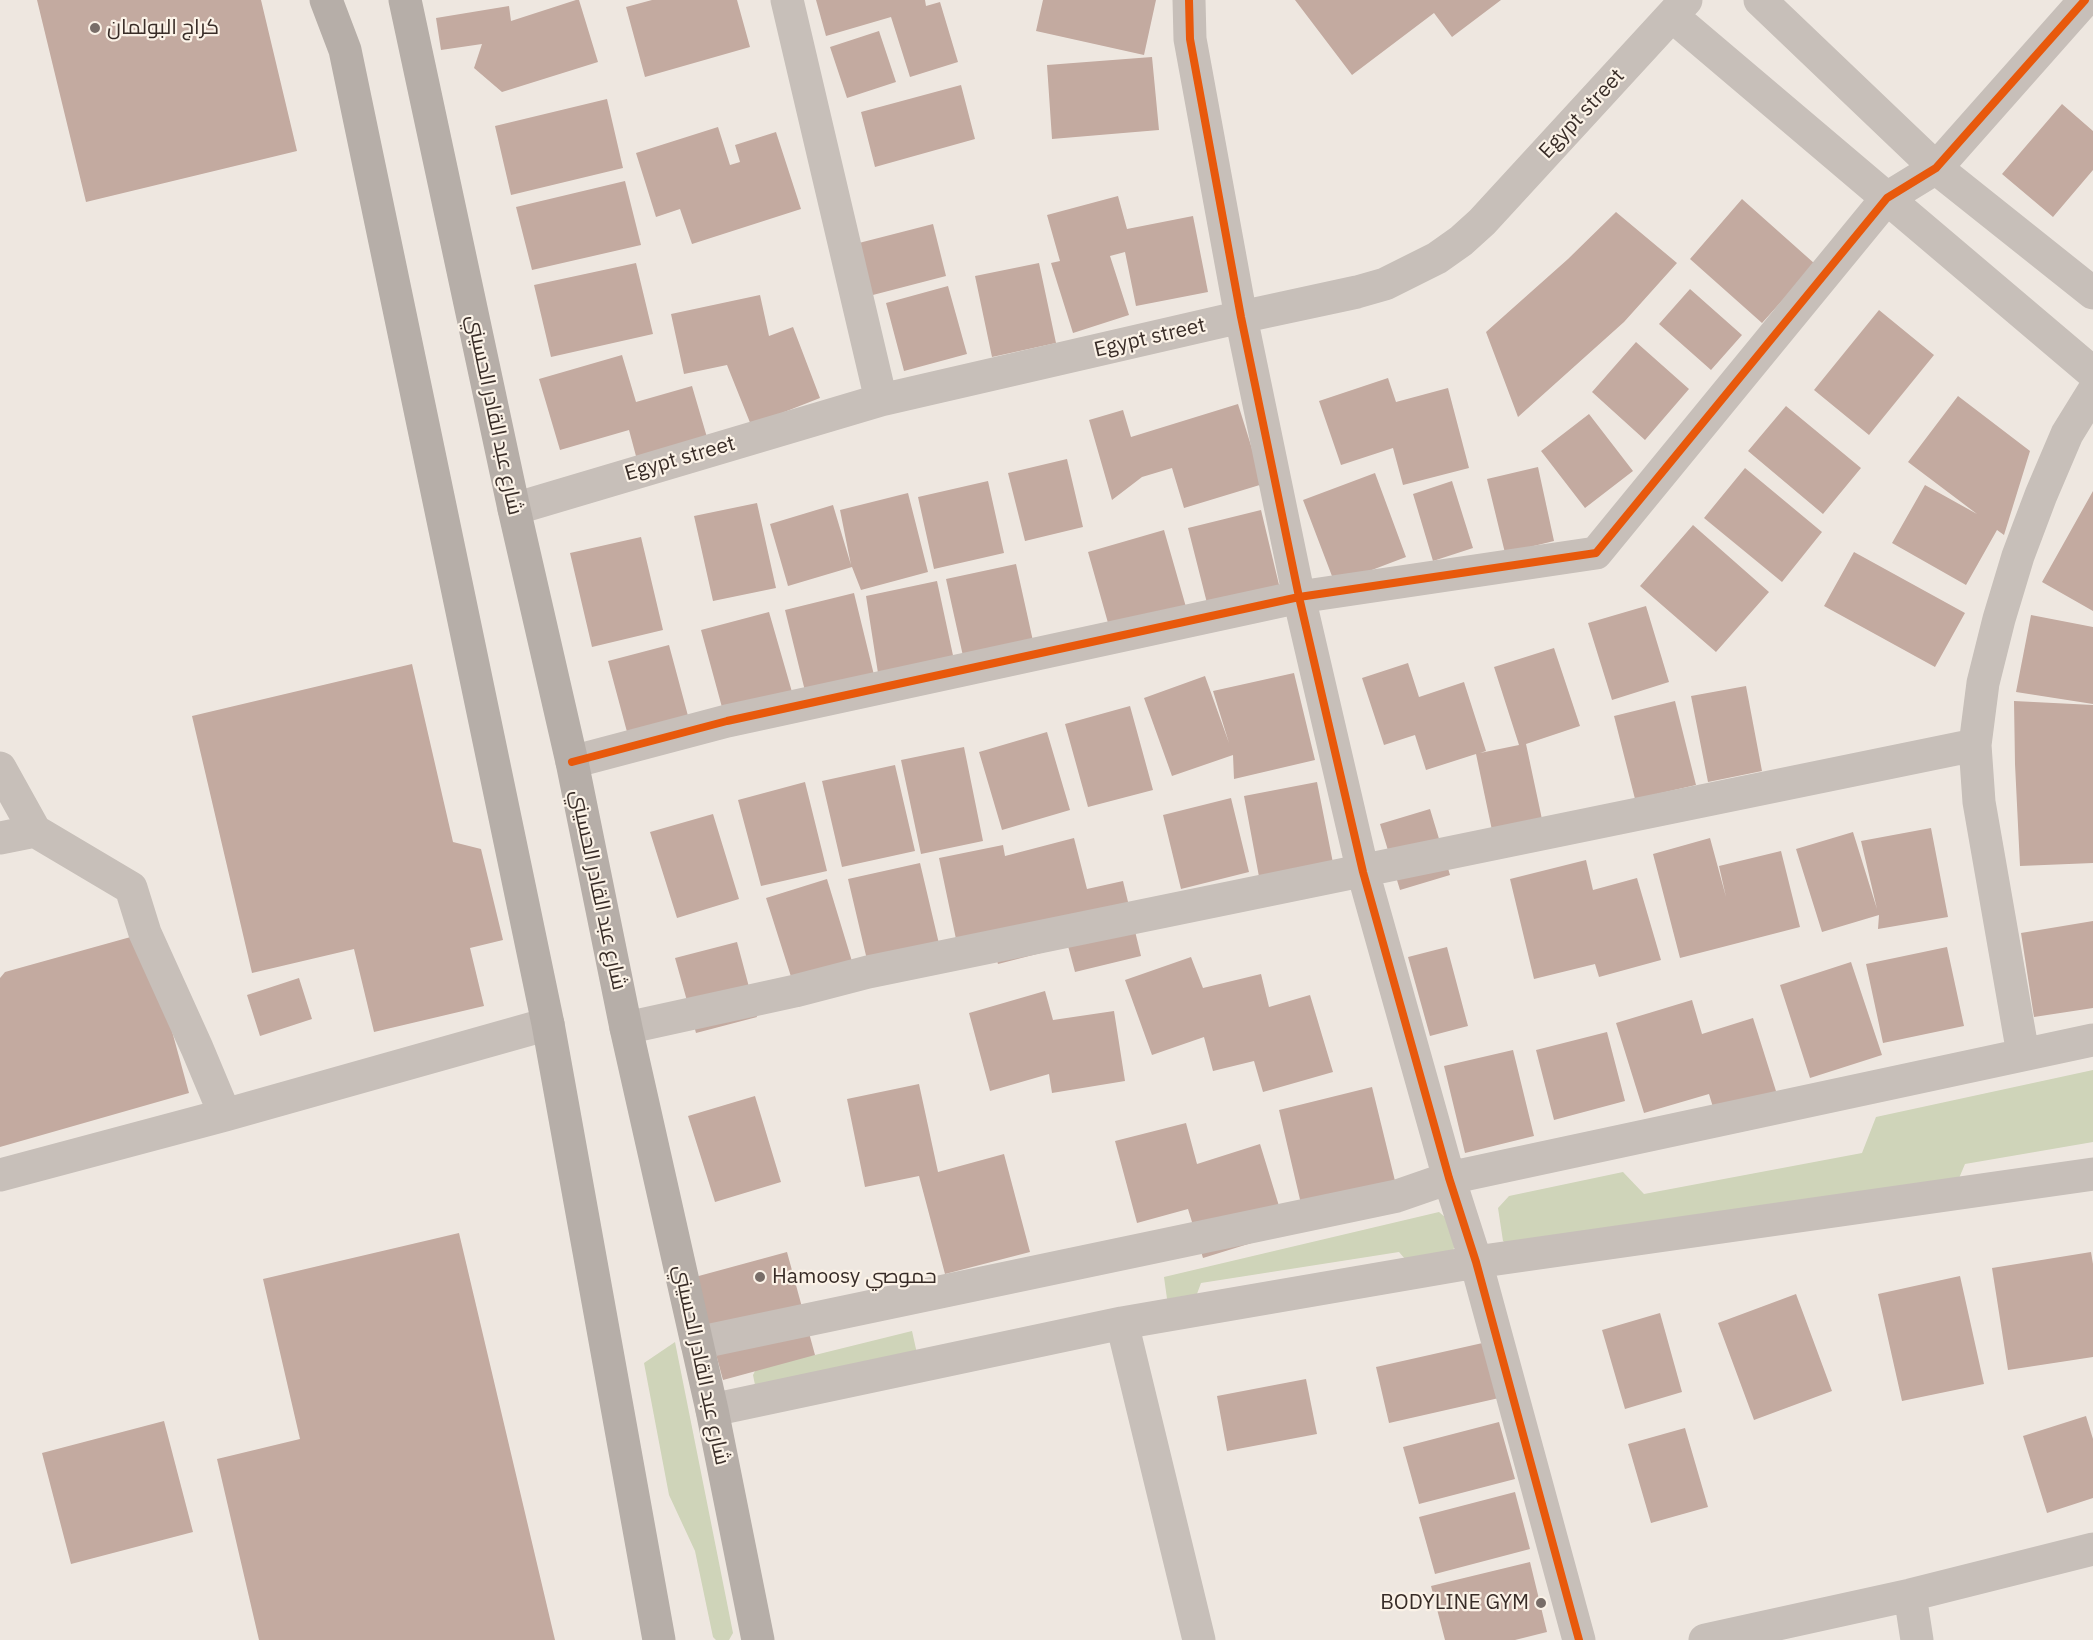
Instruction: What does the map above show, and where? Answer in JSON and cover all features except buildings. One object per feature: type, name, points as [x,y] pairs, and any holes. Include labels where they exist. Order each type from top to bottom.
[{"type":"main road","points":[[326,0],[345,50]]},
{"type":"main road","points":[[338,0],[345,50],[548,1024],[659,1640]]},
{"type":"main road","name":"شارع عبد القادر الحسيني","points":[[405,0],[514,509],[572,762],[626,1028],[712,1410],[758,1640]]},
{"type":"street","points":[[787,0],[881,400]]},
{"type":"street","points":[[1189,0],[1190,39],[1240,317],[1299,597],[1364,872],[1449,1178],[1476,1262],[1579,1640]]},
{"type":"street","points":[[1760,0],[1936,168],[2093,293]]},
{"type":"street","points":[[572,762],[727,721],[1299,597],[1596,553],[1887,198],[1936,168],[2085,0]]},
{"type":"street","name":"Egypt street","points":[[514,509],[881,400],[1385,284],[1437,258],[1482,222],[1679,8]]},
{"type":"street","points":[[1679,8],[1887,198],[2093,373]]},
{"type":"street","points":[[2023,1054],[1979,802],[1975,745],[1983,683],[2018,556],[2067,434],[2093,392]]},
{"type":"street","points":[[626,1028],[795,991],[868,972],[1975,745]]},
{"type":"street","points":[[0,768],[35,831],[131,888],[145,933],[225,1115]]},
{"type":"street","points":[[0,838],[35,831]]},
{"type":"street","points":[[0,1175],[225,1115],[548,1024]]},
{"type":"street","points":[[697,1343],[1397,1196],[1449,1178],[2093,1040]]},
{"type":"street","points":[[712,1410],[1122,1323],[1476,1262],[2093,1174]]},
{"type":"street","points":[[1122,1323],[1199,1640]]},
{"type":"street","points":[[1705,1640],[1910,1595],[2093,1549]]},
{"type":"street","points":[[1910,1595],[1917,1640]]},
{"type":"green space","points":[[2093,1070],[2093,1142],[1965,1164],[1954,1190],[1520,1254],[1503,1241],[1498,1208],[1509,1196],[1623,1172],[1644,1194],[1862,1153],[1876,1117]]},
{"type":"green space","points":[[1439,1212],[1452,1223],[1457,1242],[1447,1262],[1417,1273],[1399,1252],[1201,1283],[1194,1302],[1168,1306],[1164,1277]]},
{"type":"green space","points":[[912,1331],[918,1358],[755,1385],[753,1375],[758,1365],[769,1359],[815,1355]]},
{"type":"green space","points":[[675,1342],[733,1633],[729,1640],[716,1640],[713,1637],[695,1551],[669,1495],[644,1363]]},
{"type":"cycle path","points":[[1189,0],[1190,39],[1241,317],[1299,597],[1363,872],[1449,1178],[1476,1262],[1579,1640]]},
{"type":"cycle path","points":[[572,762],[727,721],[1299,597],[1596,553],[1887,198],[1936,168],[2085,0]]},
{"type":"place","name":"كراج البولمان","points":[[95,28]]},
{"type":"place","name":"Hamoosy حموصي","points":[[760,1277]]},
{"type":"place","name":"BODYLINE GYM","points":[[1541,1603]]}]
